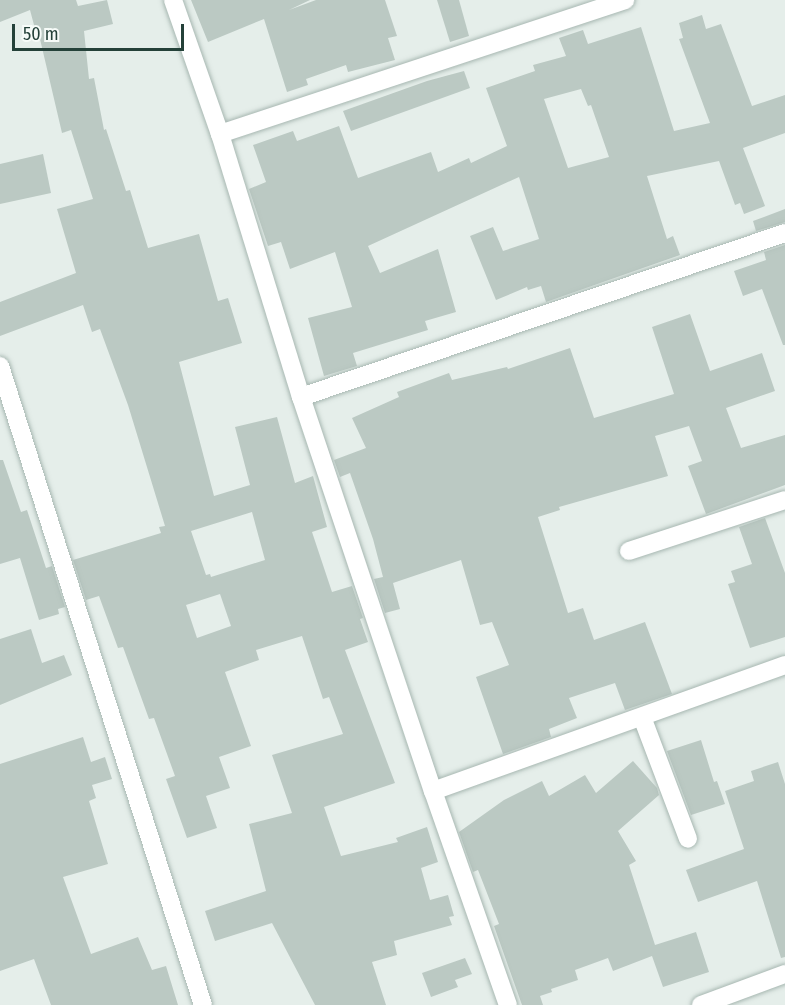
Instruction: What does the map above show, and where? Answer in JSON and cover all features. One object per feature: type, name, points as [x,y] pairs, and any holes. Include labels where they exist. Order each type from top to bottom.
[{"type":"street","points":[[173,0],[220,134],[301,397],[433,791],[508,1005]]},
{"type":"street","points":[[220,134],[625,0]]},
{"type":"street","points":[[301,397],[785,233]]},
{"type":"street","points":[[0,366],[203,1005]]},
{"type":"street","points":[[629,551],[785,500]]},
{"type":"street","points":[[433,791],[785,665]]},
{"type":"street","points":[[642,717],[688,839]]},
{"type":"street","points":[[701,1005],[785,974]]},
{"type":"building","points":[[0,0],[76,0],[78,6],[107,0],[113,24],[84,31],[89,79],[94,78],[104,130],[106,129],[126,191],[130,190],[148,248],[199,234],[218,301],[228,298],[242,343],[179,362],[214,496],[250,485],[235,427],[277,417],[295,483],[313,476],[327,527],[312,532],[332,592],[352,586],[363,618],[360,619],[368,642],[345,650],[395,783],[324,807],[341,856],[398,842],[396,838],[427,827],[438,862],[421,868],[430,900],[448,895],[454,916],[449,917],[452,925],[394,941],[397,955],[372,962],[386,1005],[315,1005],[272,923],[215,941],[205,911],[266,891],[249,824],[292,813],[272,755],[343,734],[329,697],[323,699],[302,636],[256,650],[259,660],[225,672],[251,746],[219,757],[230,788],[206,796],[217,828],[187,838],[166,779],[175,776],[154,718],[149,719],[123,647],[118,648],[99,596],[86,600],[73,560],[161,533],[159,527],[165,526],[128,405],[100,329],[92,332],[83,305],[0,336],[0,302],[76,273],[57,209],[93,199],[71,130],[62,133],[40,39],[38,40],[30,10],[0,22]],"holes":[[[252,512],[265,560],[211,577],[210,574],[206,575],[191,531]],[[220,594],[231,626],[197,638],[186,605]]]},
{"type":"building","points":[[191,0],[310,0],[289,10],[316,0],[385,0],[397,36],[388,38],[395,60],[348,72],[346,65],[306,79],[308,85],[287,92],[264,19],[208,42]]},
{"type":"building","points":[[437,0],[459,0],[469,36],[450,42]]},
{"type":"building","points":[[702,15],[706,29],[721,24],[752,106],[785,95],[785,133],[743,148],[765,206],[744,214],[740,203],[735,205],[719,161],[647,176],[667,239],[673,236],[680,255],[546,302],[541,286],[528,290],[527,287],[496,300],[470,236],[493,227],[503,251],[539,239],[519,177],[368,246],[380,273],[438,249],[456,312],[425,321],[428,330],[353,353],[357,366],[324,376],[308,318],[352,307],[335,252],[290,269],[281,242],[268,246],[249,189],[266,182],[253,145],[293,131],[297,141],[339,126],[358,178],[431,152],[438,172],[469,158],[471,163],[507,146],[486,88],[535,71],[533,65],[566,56],[559,38],[583,30],[588,44],[641,27],[674,131],[710,123],[679,39],[683,38],[679,23]],"holes":[[[581,89],[588,106],[591,105],[609,157],[568,168],[544,99]]]},
{"type":"building","points":[[464,71],[470,88],[351,131],[343,111],[427,81]]},
{"type":"building","points":[[43,154],[51,193],[0,204],[0,164]]},
{"type":"building","points":[[785,209],[785,222],[756,231],[753,221]]},
{"type":"building","points":[[785,245],[785,345],[783,345],[762,289],[743,296],[734,271],[766,260],[764,252]]},
{"type":"building","points":[[690,314],[710,371],[762,353],[775,391],[726,408],[741,448],[785,435],[785,485],[706,514],[688,466],[702,461],[689,426],[655,436],[668,476],[559,507],[560,510],[538,517],[568,613],[583,608],[594,640],[645,622],[672,694],[625,710],[615,683],[569,698],[577,718],[549,729],[551,737],[503,754],[476,677],[509,665],[492,622],[480,625],[461,560],[393,583],[400,609],[385,613],[374,579],[383,577],[373,539],[350,473],[340,477],[334,460],[366,448],[352,418],[399,397],[397,392],[449,373],[452,380],[507,367],[508,369],[570,348],[594,418],[674,394],[652,327]]},
{"type":"building","points":[[0,460],[3,460],[21,512],[27,510],[46,568],[52,566],[65,607],[58,609],[59,614],[39,620],[20,558],[0,564]]},
{"type":"building","points":[[765,518],[785,573],[785,637],[750,648],[728,584],[735,582],[731,571],[752,564],[739,527]]},
{"type":"building","points":[[31,629],[42,663],[64,655],[72,675],[0,705],[0,639]]},
{"type":"building","points":[[83,737],[91,762],[105,757],[112,779],[92,785],[96,798],[89,801],[108,864],[63,877],[91,954],[138,937],[152,970],[166,966],[178,1005],[51,1005],[34,959],[0,971],[0,764]]},
{"type":"building","points":[[701,740],[714,782],[717,781],[725,804],[691,815],[667,751]]},
{"type":"building","points":[[633,761],[657,788],[659,795],[618,831],[636,861],[629,865],[655,945],[696,932],[709,972],[663,987],[652,956],[613,971],[608,958],[575,970],[578,980],[551,989],[552,992],[540,996],[543,1005],[522,1005],[494,926],[499,924],[478,870],[473,872],[459,832],[504,800],[542,781],[549,796],[585,775],[596,793]]},
{"type":"building","points":[[778,762],[785,784],[785,957],[781,958],[757,881],[698,902],[686,870],[744,849],[725,791],[754,781],[751,771]]},
{"type":"building","points":[[465,958],[472,974],[455,980],[458,987],[431,997],[422,973]]}]
